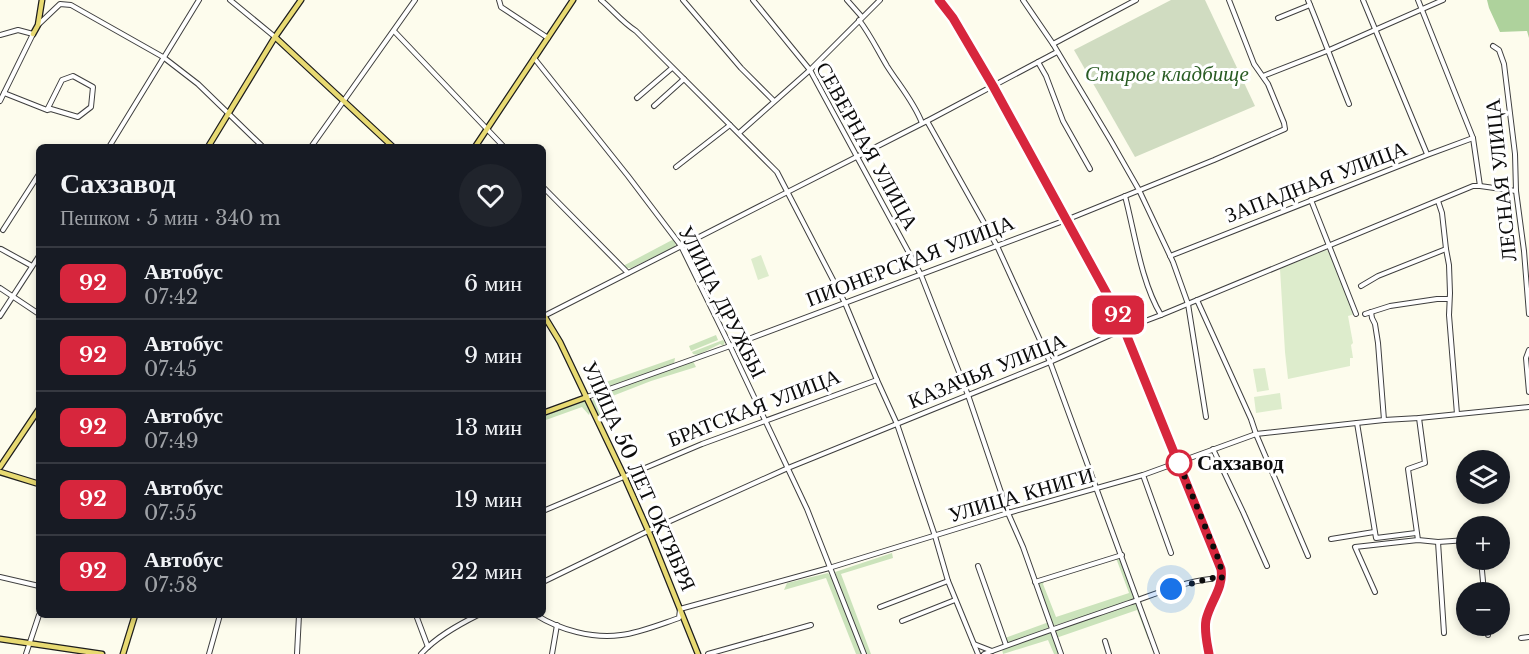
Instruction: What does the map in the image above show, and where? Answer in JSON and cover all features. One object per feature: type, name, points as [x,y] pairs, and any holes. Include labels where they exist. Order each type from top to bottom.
[{"type":"main road","points":[[33,34],[38,25],[42,0]]},
{"type":"main road","points":[[210,144],[301,0]]},
{"type":"main road","points":[[477,144],[573,0]]},
{"type":"main road","points":[[939,0],[953,18],[993,86],[1107,294],[1124,329],[1179,462],[1220,563],[1222,579],[1206,620],[1205,632],[1209,654]]},
{"type":"main road","points":[[275,38],[390,144]]},
{"type":"main road","name":"УЛИЦА 50 ЛЕТ ОКТЯБРЯ","points":[[546,318],[560,342],[624,476],[698,654]]},
{"type":"main road","name":"ПИОНЕРСКАЯ УЛИЦА","points":[[546,412],[587,397]]},
{"type":"main road","points":[[0,467],[36,413]]},
{"type":"main road","points":[[0,472],[36,483]]},
{"type":"main road","points":[[123,654],[134,618]]},
{"type":"main road","points":[[0,639],[102,654]]},
{"type":"street","points":[[111,144],[199,0]]},
{"type":"street","points":[[230,0],[275,38]]},
{"type":"street","points":[[313,144],[415,0]]},
{"type":"street","points":[[499,0],[501,7],[548,38]]},
{"type":"street","points":[[601,0],[624,23],[636,31],[777,172],[788,191],[845,303],[897,424],[955,600],[978,654]]},
{"type":"street","points":[[683,0],[741,68],[774,101]]},
{"type":"street","name":"СЕВЕРНАЯ УЛИЦА","points":[[753,0],[810,70],[921,275],[968,395],[1008,513],[1061,654]]},
{"type":"street","points":[[847,0],[924,122],[997,246],[1050,362],[1157,654]]},
{"type":"street","points":[[738,133],[810,70],[880,0]]},
{"type":"street","points":[[1023,0],[1053,44],[1111,141],[1139,190],[1170,256],[1188,304],[1206,417]]},
{"type":"street","points":[[1053,44],[1136,0]]},
{"type":"street","points":[[1229,0],[1254,64],[1263,76],[1327,51],[1443,0]]},
{"type":"street","points":[[1308,0],[1349,104]]},
{"type":"street","points":[[1363,0],[1427,154]]},
{"type":"street","points":[[1418,0],[1473,138],[1480,186]]},
{"type":"street","points":[[38,25],[60,2],[78,9],[163,57],[198,84],[260,144]]},
{"type":"street","points":[[1278,18],[1310,5]]},
{"type":"street","points":[[0,35],[18,30],[33,34],[0,101]]},
{"type":"street","points":[[394,31],[501,144]]},
{"type":"street","name":"ЛЕСНАЯ УЛИЦА","points":[[1493,46],[1499,50],[1504,64],[1515,154],[1515,191],[1524,251],[1529,314]]},
{"type":"street","points":[[546,314],[1057,52]]},
{"type":"street","name":"УЛИЦА ДРУЖБЫ","points":[[534,58],[681,246],[807,510],[864,654]]},
{"type":"street","points":[[1038,62],[1046,76],[1063,121],[1090,169]]},
{"type":"street","points":[[637,98],[672,68]]},
{"type":"street","points":[[4,93],[47,110],[51,109],[78,117],[91,108],[93,87],[73,76],[62,80],[47,110]]},
{"type":"street","name":"ПИОНЕРСКАЯ УЛИЦА","points":[[587,397],[1066,220],[1285,129],[1263,76]]},
{"type":"street","points":[[654,106],[684,80]]},
{"type":"street","points":[[676,167],[730,125]]},
{"type":"street","name":"ЗАПАДНАЯ УЛИЦА","points":[[1170,256],[1473,138]]},
{"type":"street","points":[[3,230],[36,179]]},
{"type":"street","name":"КАЗАЧЬЯ УЛИЦА","points":[[546,581],[648,531],[788,468],[1473,186],[1515,191]]},
{"type":"street","points":[[546,190],[628,273]]},
{"type":"street","points":[[1125,196],[1142,266],[1161,315]]},
{"type":"street","points":[[1311,200],[1356,314]]},
{"type":"street","points":[[1438,201],[1443,219],[1449,265],[1450,324],[1457,414]]},
{"type":"street","points":[[1,249],[32,266]]},
{"type":"street","points":[[1361,286],[1378,276],[1446,249]]},
{"type":"street","points":[[0,316],[36,260]]},
{"type":"street","points":[[0,288],[36,312]]},
{"type":"street","points":[[1365,314],[1390,306],[1437,298],[1449,299]]},
{"type":"street","points":[[1197,300],[1251,419],[1308,556]]},
{"type":"street","points":[[1371,312],[1377,333],[1384,420]]},
{"type":"street","points":[[1529,350],[1526,358],[1529,392]]},
{"type":"street","name":"БРАТСКАЯ УЛИЦА","points":[[546,510],[624,476],[877,380]]},
{"type":"street","name":"УЛИЦА КНИГИ","points":[[541,618],[576,632],[601,636],[622,635],[679,618],[680,609],[829,568],[1008,513],[1143,475],[1256,434],[1529,407]]},
{"type":"street","points":[[1418,540],[1408,469],[1425,463],[1419,418]]},
{"type":"street","points":[[1357,423],[1376,538],[1416,533]]},
{"type":"street","points":[[1214,449],[1267,566]]},
{"type":"street","points":[[1143,475],[1171,553]]},
{"type":"street","points":[[1331,539],[1374,532]]},
{"type":"street","points":[[1375,592],[1355,547],[1418,540],[1456,541]]},
{"type":"street","points":[[1438,542],[1444,633]]},
{"type":"street","points":[[1035,582],[1122,555]]},
{"type":"street","points":[[978,566],[1006,645]]},
{"type":"street","points":[[0,577],[36,585]]},
{"type":"street","points":[[984,654],[1187,584],[1212,578],[1222,579]]},
{"type":"street","points":[[880,607],[948,580]]},
{"type":"street","points":[[902,621],[955,600]]},
{"type":"street","points":[[26,654],[38,618]]},
{"type":"street","points":[[208,654],[219,618]]},
{"type":"street","points":[[297,654],[298,618]]},
{"type":"street","points":[[417,618],[428,647]]},
{"type":"street","points":[[421,654],[459,625],[472,618]]},
{"type":"street","points":[[552,654],[557,625]]},
{"type":"street","points":[[708,654],[811,625]]},
{"type":"street","points":[[1521,638],[1529,637]]},
{"type":"street","points":[[1105,641],[1109,654]]},
{"type":"street","points":[[974,644],[993,651]]},
{"type":"green space","name":"Старое кладбище","points":[[1171,0],[1205,0],[1255,106],[1135,157],[1074,50]]},
{"type":"green space","points":[[1487,0],[1529,0],[1529,38],[1527,31],[1500,32]]},
{"type":"green space","points":[[674,239],[675,247],[631,268],[623,266]]},
{"type":"green space","points":[[1325,250],[1331,251],[1355,314],[1348,316],[1353,358],[1350,358],[1350,366],[1288,379],[1280,269]]},
{"type":"green space","points":[[761,255],[769,276],[758,280],[751,259]]},
{"type":"green space","points":[[716,335],[718,340],[691,351],[689,346]]},
{"type":"green space","points":[[723,340],[725,342],[723,346],[720,344],[698,355],[692,352]]},
{"type":"green space","points":[[675,358],[674,364],[611,386],[606,382]]},
{"type":"green space","points":[[693,361],[696,367],[597,402],[603,416],[599,417],[591,402],[596,396]]},
{"type":"green space","points":[[1265,368],[1269,390],[1257,392],[1253,369]]},
{"type":"green space","points":[[1280,393],[1282,409],[1256,413],[1254,397]]},
{"type":"green space","points":[[583,401],[590,412],[589,415],[582,407],[546,420],[546,414]]},
{"type":"green space","points":[[892,553],[893,558],[841,574],[871,654],[866,654],[835,572]]},
{"type":"green space","points":[[1120,557],[1135,600],[1053,626],[1038,582],[1045,580],[1043,584],[1056,617],[1129,593],[1116,558]]},
{"type":"green space","points":[[828,573],[863,654],[856,654],[826,578],[784,590],[787,583]]},
{"type":"green space","points":[[1135,603],[1138,604],[1150,638],[1148,639],[1137,610],[1056,638],[1056,630]]},
{"type":"green space","points":[[1049,622],[1047,629],[1008,643],[1005,638]]},
{"type":"green space","points":[[1051,632],[1059,654],[1054,654],[1048,640],[1003,654],[1003,648]]},
{"type":"bus line","name":"92","points":[[939,0],[953,18],[993,86],[1124,329],[1220,563],[1222,579],[1206,620],[1205,632],[1209,654]]},
{"type":"place","name":"Сахзавод","points":[[1179,463]]},
{"type":"route","points":[[1171,589],[1212,578],[1222,579],[1220,563],[1179,463]]}]
